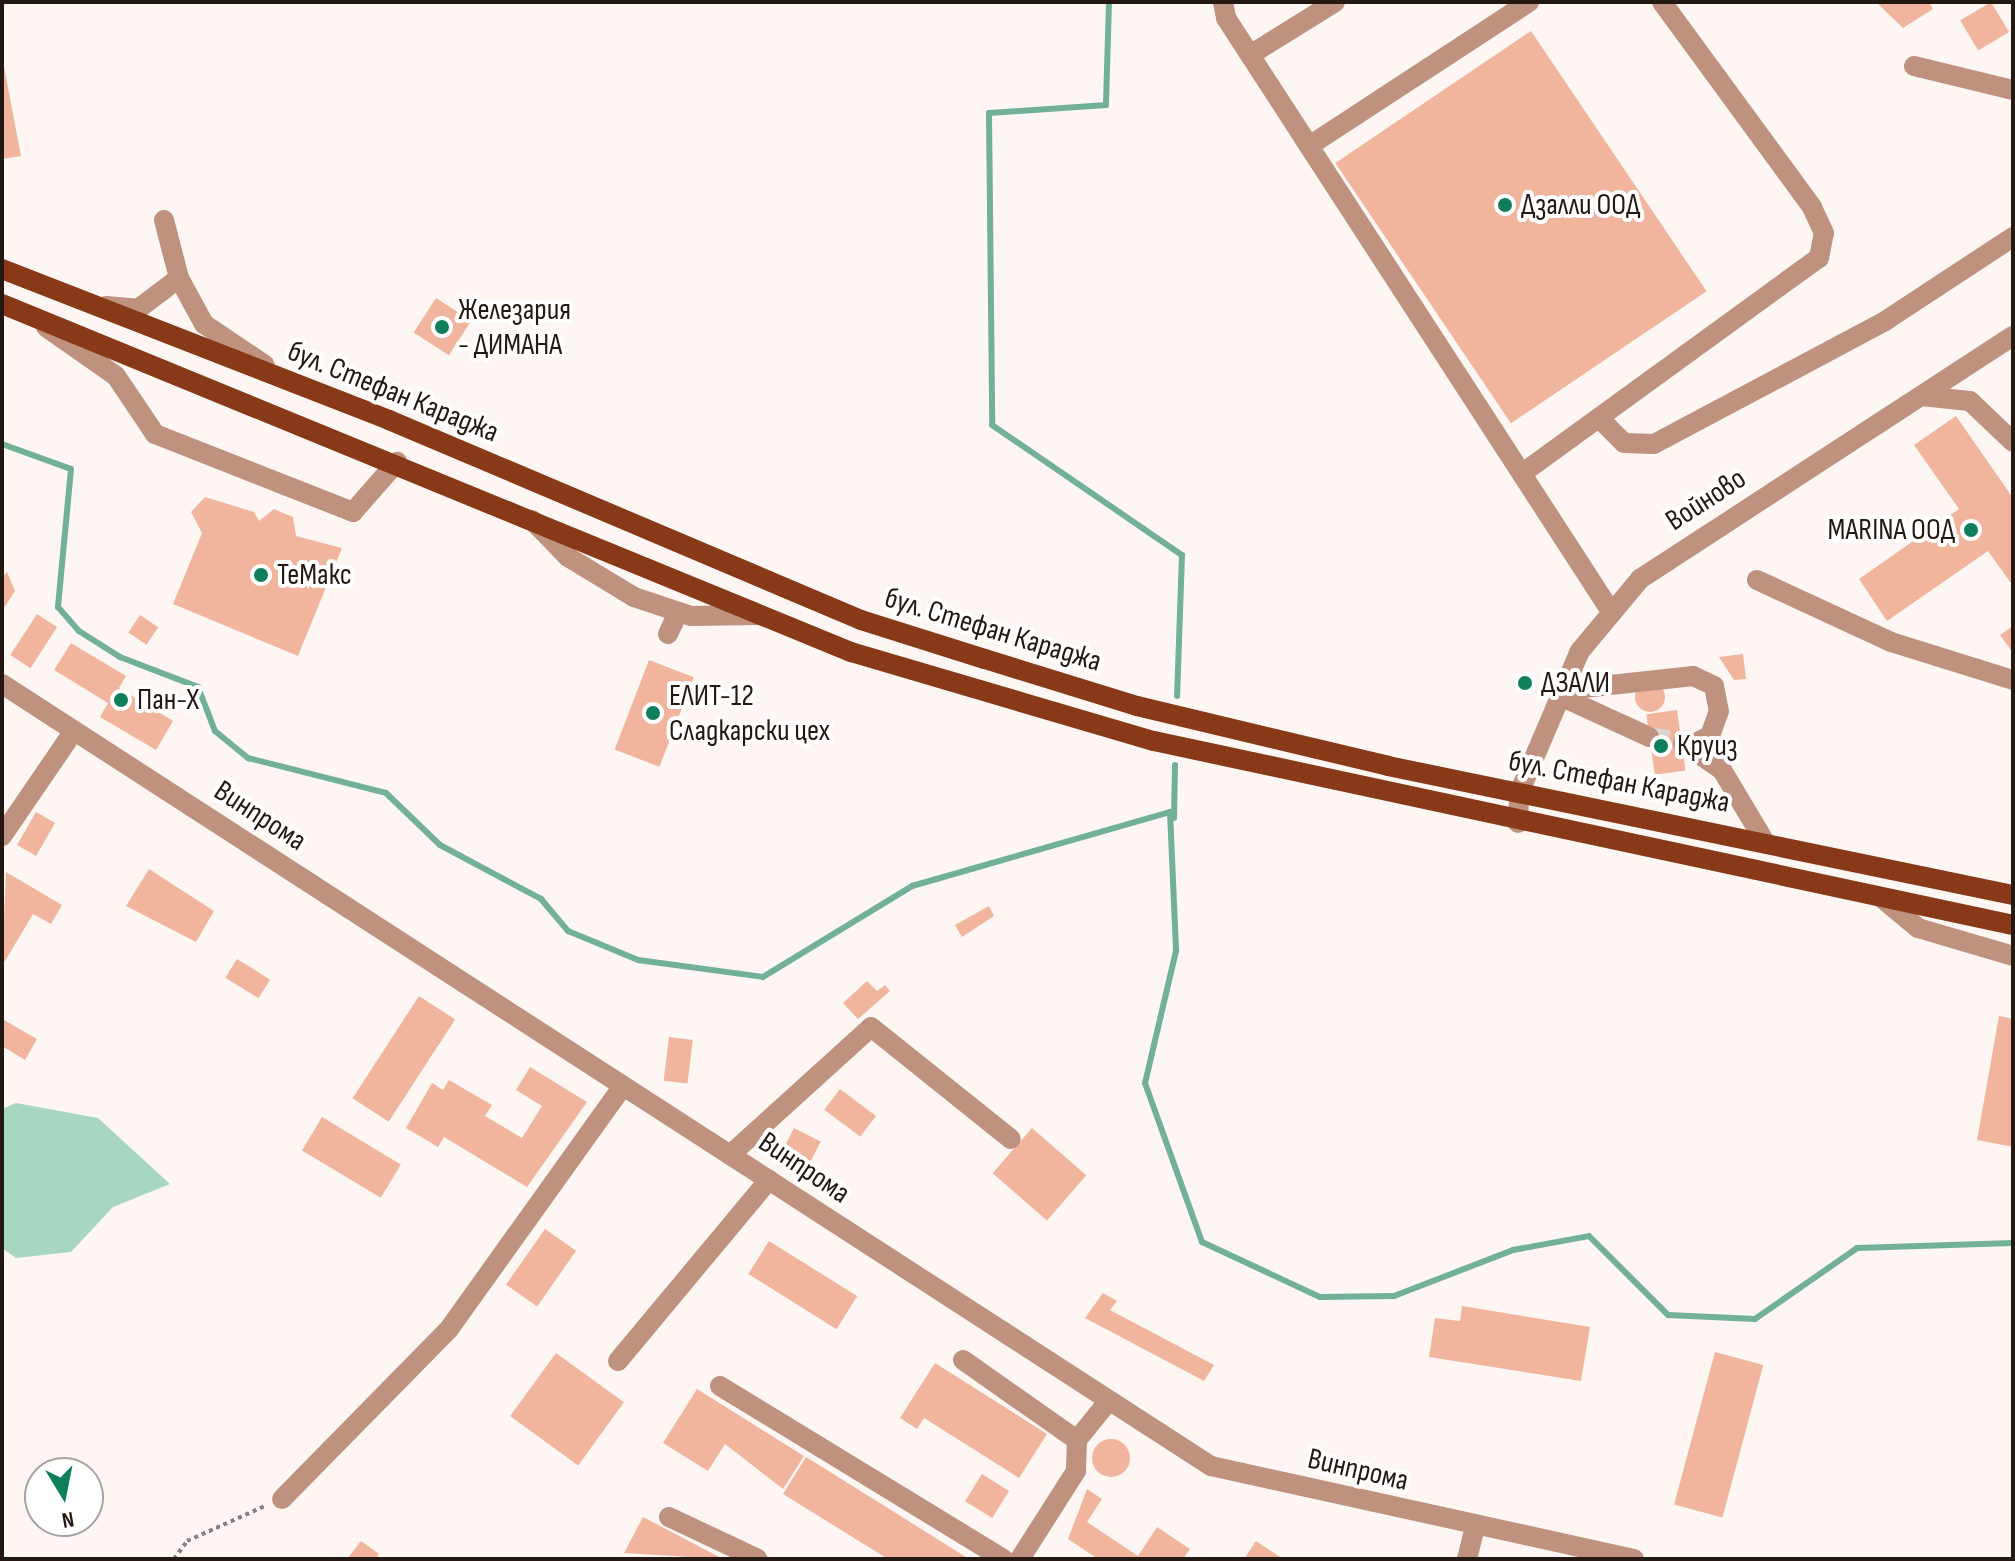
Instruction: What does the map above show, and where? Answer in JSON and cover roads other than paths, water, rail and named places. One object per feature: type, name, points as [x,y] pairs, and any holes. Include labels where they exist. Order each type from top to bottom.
[{"type":"main road","name":"бул. Стефан Караджа","points":[[2,269],[299,386],[861,620],[1137,706],[1519,793],[2013,895]]},
{"type":"main road","name":"бул. Стефан Караджа","points":[[2,304],[397,462],[851,652],[1129,735],[1518,823],[2013,925]]},
{"type":"street","points":[[1223,2],[1250,55],[1524,472],[1612,613]]},
{"type":"street","points":[[1250,55],[1335,2]]},
{"type":"street","points":[[1309,146],[1529,2]]},
{"type":"street","points":[[1524,472],[1819,258],[1824,233],[1662,2]]},
{"type":"street","points":[[1914,66],[2013,90]]},
{"type":"street","points":[[164,220],[179,278],[204,324],[299,386]]},
{"type":"street","points":[[1599,418],[1624,443],[1654,444],[1885,321],[2013,237]]},
{"type":"street","points":[[97,304],[138,309],[179,278]]},
{"type":"street","points":[[29,316],[116,376],[155,434],[353,512],[397,462]]},
{"type":"street","name":"Войново","points":[[1519,793],[1580,651],[1640,579],[2013,336]]},
{"type":"street","points":[[1921,396],[1970,401],[2013,442]]},
{"type":"street","points":[[529,517],[568,557],[634,597],[678,613],[763,615]]},
{"type":"street","points":[[1757,580],[1891,642],[2013,680]]},
{"type":"street","points":[[668,634],[678,613]]},
{"type":"street","points":[[1563,690],[1693,676],[1714,686],[1719,711],[1710,736],[1686,743],[1722,770],[1765,842]]},
{"type":"street","name":"Винпрома","points":[[2,684],[769,1180],[1106,1404],[1211,1466],[1475,1528],[1634,1559]]},
{"type":"street","points":[[1563,690],[1649,737]]},
{"type":"street","points":[[2,836],[74,731]]},
{"type":"street","points":[[1518,823],[1519,793]]},
{"type":"street","points":[[1883,899],[1918,928],[2013,956]]},
{"type":"street","points":[[730,1155],[871,1027],[1011,1139]]},
{"type":"street","points":[[282,1499],[449,1329],[623,1086]]},
{"type":"street","points":[[618,1361],[769,1180]]},
{"type":"street","points":[[963,1360],[1077,1440]]},
{"type":"street","points":[[720,1386],[1003,1559]]},
{"type":"street","points":[[1020,1559],[1076,1471],[1077,1440],[1106,1404]]},
{"type":"street","points":[[669,1517],[758,1559]]},
{"type":"street","points":[[1467,1559],[1475,1528]]},
{"type":"waterway","points":[[1109,2],[1106,105],[989,113],[992,425],[1182,555],[1177,696]]},
{"type":"waterway","points":[[2,444],[71,469],[58,607],[79,631],[120,657],[198,687],[215,731],[248,758],[386,793],[440,845],[541,899],[568,931],[638,960],[763,977],[912,886],[1170,812],[1176,951],[1145,1083],[1202,1242],[1320,1297],[1394,1296],[1513,1250],[1589,1236],[1668,1315],[1755,1319],[1857,1248],[2013,1243]]},
{"type":"waterway","points":[[1174,818],[1175,765]]},
{"type":"tunnel","points":[[1649,737],[1681,742]]},
{"type":"place","name":"Дзалли ООД","points":[[1505,205]]},
{"type":"place","name":"Железария - ДИМАНА","points":[[442,327]]},
{"type":"place","name":"MARINA ООД","points":[[1971,530]]},
{"type":"place","name":"ТеМакс","points":[[261,575]]},
{"type":"place","name":"ДЗАЛИ","points":[[1525,683]]},
{"type":"place","name":"Пан-Х","points":[[121,700]]},
{"type":"place","name":"ЕЛИТ-12 Сладкарски цех","points":[[653,713]]},
{"type":"place","name":"Круиз","points":[[1661,746]]}]
